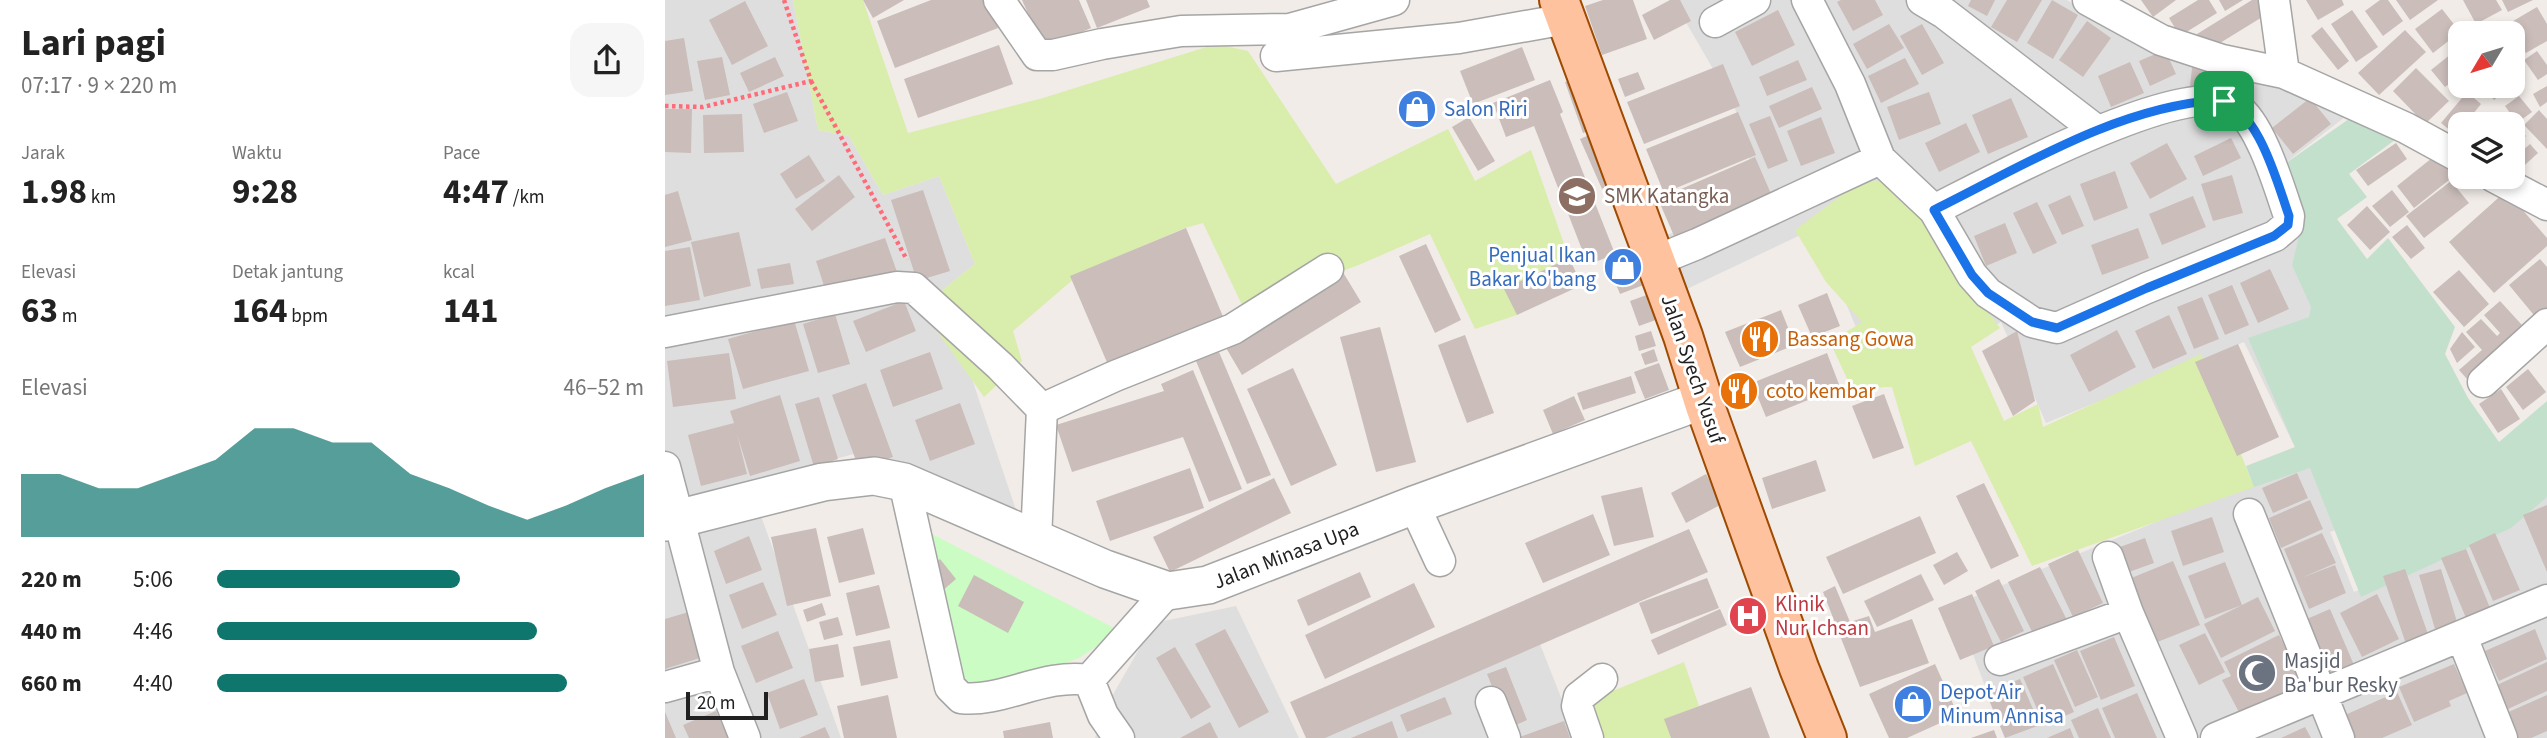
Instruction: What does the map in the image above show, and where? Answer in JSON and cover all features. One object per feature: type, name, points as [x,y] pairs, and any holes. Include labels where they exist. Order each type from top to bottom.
[{"type":"main road","name":"Jalan Syech Yusuf","points":[[1562,10],[1655,261],[1799,668],[1820,736]]},
{"type":"street","points":[[999,0],[1037,55],[1053,55],[1181,32],[1290,29],[1394,0]]},
{"type":"street","points":[[1715,22],[1755,0]]},
{"type":"street","points":[[1807,0],[1850,84],[1880,159],[1934,210],[1972,275],[1988,293],[2024,317],[2057,328],[2274,236],[2288,225],[2289,216],[2253,127],[2233,105],[2218,100],[2189,102],[2096,130],[1934,210]]},
{"type":"street","points":[[1922,0],[1976,37],[2096,130]]},
{"type":"street","points":[[2088,0],[2117,8],[2161,40],[2223,60],[2284,73],[2406,128],[2448,151]]},
{"type":"street","points":[[2274,0],[2284,73]]},
{"type":"street","points":[[1276,56],[1458,38],[1562,10]]},
{"type":"street","points":[[1655,261],[1880,159]]},
{"type":"street","points":[[2517,189],[2547,205]]},
{"type":"street","points":[[1042,409],[1115,376],[1233,329],[1328,269]]},
{"type":"street","points":[[665,332],[897,288],[914,288],[1000,366],[1042,409],[1036,539]]},
{"type":"street","points":[[2483,382],[2547,324]]},
{"type":"street","name":"Jalan Minasa Upa","points":[[671,520],[823,482],[874,476],[904,482],[1105,569],[1168,591],[1208,585],[1414,505],[1703,400]]},
{"type":"street","points":[[665,467],[671,520],[719,671],[745,738]]},
{"type":"street","points":[[904,482],[950,687],[961,698],[978,700],[1048,681],[1074,678],[1089,680]]},
{"type":"street","points":[[1414,505],[1440,561]]},
{"type":"street","points":[[2249,514],[2339,738]]},
{"type":"street","points":[[2108,557],[2128,613],[2182,738]]},
{"type":"street","points":[[1089,680],[1168,591]]},
{"type":"street","points":[[2215,738],[2547,600]]},
{"type":"street","points":[[2000,660],[2128,613]]},
{"type":"street","points":[[2462,637],[2503,738]]},
{"type":"street","points":[[665,687],[719,671]]},
{"type":"street","points":[[1588,738],[1577,706],[1579,697],[1602,679]]},
{"type":"street","points":[[1089,680],[1103,715],[1119,738]]},
{"type":"street","points":[[1491,702],[1505,738]]},
{"type":"path","points":[[784,0],[811,81],[908,261],[914,288]]},
{"type":"path","points":[[665,106],[703,107],[811,81]]},
{"type":"shaded area","points":[[665,0],[793,0],[818,130],[849,136],[883,195],[939,176],[975,264],[940,292],[929,320],[972,379],[1016,510],[861,452],[665,506]]},
{"type":"shaded area","points":[[1673,0],[2067,0],[2104,23],[2354,110],[2288,161],[2433,496],[2330,532],[2354,592],[2450,554],[2547,495],[2547,738],[2005,738],[1954,605],[2302,462],[2244,342],[2046,423],[2001,322],[1881,388],[1815,228],[1687,289],[1667,235],[1761,200],[1734,105]]},
{"type":"shaded area","points":[[761,516],[841,738],[665,738],[665,541]]},
{"type":"shaded area","points":[[1236,606],[1299,738],[1095,738],[1107,705],[1154,623]]},
{"type":"shaded area","points":[[1538,639],[1577,738],[1311,738]]},
{"type":"green space","points":[[793,0],[863,0],[908,133],[1043,98],[1216,44],[1248,51],[1336,184],[1448,129],[1475,181],[1531,150],[1569,258],[1505,289],[1517,315],[1475,329],[1430,234],[1244,309],[1203,223],[1083,271],[1013,331],[1022,361],[984,397],[929,320],[940,292],[975,264],[939,176],[883,195],[849,136],[818,130]]},
{"type":"green space","points":[[2356,114],[2403,134],[2349,174],[2367,197],[2337,219],[2367,259],[2388,238],[2455,327],[2445,354],[2468,398],[2499,442],[2547,401],[2547,497],[2511,528],[2361,597],[2310,468],[2254,487],[2246,466],[2295,447],[2248,338],[2309,317],[2311,307],[2292,265],[2299,237],[2283,165]]},
{"type":"green space","points":[[1862,180],[1894,182],[2000,328],[1971,347],[2004,421],[2038,404],[2043,427],[2201,354],[2254,487],[2032,566],[1971,441],[1915,466],[1892,387],[1851,387],[1830,342],[1862,322],[1826,282],[1795,230]]},
{"type":"green space","points":[[926,531],[1120,631],[1079,658],[1002,687],[956,685]]},
{"type":"green space","points":[[1684,662],[1699,706],[1665,719],[1671,738],[1596,738],[1588,701]]},
{"type":"building","points":[[863,0],[904,0],[873,18]]},
{"type":"building","points":[[931,0],[988,0],[998,28],[895,68],[877,21]]},
{"type":"building","points":[[1022,0],[1079,0],[1091,28],[1044,49]]},
{"type":"building","points":[[1086,0],[1147,0],[1150,7],[1097,28]]},
{"type":"building","points":[[1603,0],[1633,0],[1647,39],[1602,55],[1585,6]]},
{"type":"building","points":[[1670,0],[1680,0],[1691,21],[1654,40],[1642,15]]},
{"type":"building","points":[[1875,0],[1883,15],[1853,31],[1837,2]]},
{"type":"building","points":[[1971,0],[1995,0],[1987,16],[1968,6]]},
{"type":"building","points":[[2007,0],[2042,0],[2017,42],[1991,27]]},
{"type":"building","points":[[2052,0],[2078,15],[2053,59],[2027,43]]},
{"type":"building","points":[[2141,0],[2176,0],[2153,17]]},
{"type":"building","points":[[2198,0],[2209,0],[2217,13],[2180,36],[2169,18]]},
{"type":"building","points":[[2219,0],[2243,0],[2225,11]]},
{"type":"building","points":[[2252,0],[2265,0],[2272,11],[2207,51],[2197,34]]},
{"type":"building","points":[[2306,0],[2342,0],[2344,5],[2318,20]]},
{"type":"building","points":[[2380,0],[2388,0],[2403,21],[2383,36],[2365,11]]},
{"type":"building","points":[[2396,0],[2438,0],[2410,20]]},
{"type":"building","points":[[2463,0],[2496,0],[2502,10],[2482,21],[2474,21]]},
{"type":"building","points":[[2502,0],[2533,0],[2508,12]]},
{"type":"building","points":[[745,1],[768,46],[732,65],[709,20]]},
{"type":"building","points":[[2537,7],[2547,24],[2547,41],[2526,53],[2525,21],[2513,21]]},
{"type":"building","points":[[2442,9],[2451,21],[2448,21],[2448,41],[2433,53],[2415,29]]},
{"type":"building","points":[[1778,10],[1795,45],[1752,66],[1735,32]]},
{"type":"building","points":[[2352,10],[2378,47],[2356,62],[2331,24]]},
{"type":"building","points":[[2087,21],[2111,38],[2083,77],[2059,60]]},
{"type":"building","points":[[1889,24],[1904,48],[1867,69],[1853,44]]},
{"type":"building","points":[[1922,24],[1944,63],[1922,75],[1900,36]]},
{"type":"building","points":[[2322,27],[2349,61],[2338,70],[2311,36]]},
{"type":"building","points":[[2405,30],[2426,52],[2379,95],[2358,73]]},
{"type":"building","points":[[684,38],[693,91],[665,95],[665,41]]},
{"type":"building","points":[[999,45],[1013,84],[918,118],[904,79]]},
{"type":"building","points":[[1522,47],[1535,80],[1473,104],[1460,71]]},
{"type":"building","points":[[2165,50],[2176,74],[2150,86],[2139,61]]},
{"type":"building","points":[[2537,51],[2547,65],[2547,74],[2538,80],[2525,59]]},
{"type":"building","points":[[2448,56],[2448,85],[2445,87],[2431,70]]},
{"type":"building","points":[[722,57],[730,95],[705,100],[697,61]]},
{"type":"building","points":[[775,57],[784,76],[749,92],[740,73]]},
{"type":"building","points":[[1905,58],[1919,84],[1881,103],[1868,76]]},
{"type":"building","points":[[2193,59],[2208,60],[2205,88],[2190,86]]},
{"type":"building","points":[[1798,60],[1807,80],[1767,96],[1759,77]]},
{"type":"building","points":[[2130,62],[2144,93],[2111,107],[2098,76]]},
{"type":"building","points":[[1723,64],[1740,106],[1644,144],[1627,102]]},
{"type":"building","points":[[2222,66],[2246,75],[2244,96],[2222,90]]},
{"type":"building","points":[[2416,68],[2449,101],[2425,124],[2393,91]]},
{"type":"building","points":[[1638,72],[1645,89],[1625,97],[1618,79]]},
{"type":"building","points":[[1580,77],[1598,128],[1583,133],[1565,82]]},
{"type":"building","name":"SMK Katangka","points":[[1550,80],[1563,112],[1560,114],[1615,254],[1588,265],[1534,126],[1506,137],[1493,103]]},
{"type":"building","points":[[2547,86],[2547,102],[2540,107],[2533,94]]},
{"type":"building","points":[[1812,87],[1822,109],[1779,128],[1769,106]]},
{"type":"building","points":[[787,92],[798,121],[764,133],[753,104]]},
{"type":"building","points":[[1929,92],[1941,124],[1899,140],[1887,107]]},
{"type":"building","points":[[2011,98],[2028,137],[1988,154],[1972,115]]},
{"type":"building","points":[[2310,98],[2331,124],[2293,154],[2272,128]]},
{"type":"building","points":[[2462,98],[2474,98],[2481,104],[2475,112],[2450,112]]},
{"type":"building","points":[[2521,98],[2532,112],[2525,117],[2525,112],[2509,112],[2505,106]]},
{"type":"building","points":[[665,109],[692,109],[691,153],[665,152]]},
{"type":"building","points":[[2539,110],[2547,119],[2547,149],[2525,126]]},
{"type":"building","points":[[1738,112],[1756,155],[1664,193],[1646,149]]},
{"type":"building","points":[[742,114],[744,152],[704,153],[703,115]]},
{"type":"building","points":[[2448,115],[2448,129],[2441,123]]},
{"type":"building","points":[[1770,116],[1788,161],[1768,169],[1749,124]]},
{"type":"building","points":[[1469,117],[1495,161],[1478,171],[1452,127]]},
{"type":"building","points":[[1821,117],[1835,153],[1801,166],[1787,131]]},
{"type":"building","points":[[1966,123],[1980,152],[1939,172],[1925,143]]},
{"type":"building","points":[[1596,132],[1618,182],[1602,189],[1580,139]]},
{"type":"building","points":[[2231,138],[2241,158],[2203,176],[2194,156]]},
{"type":"building","points":[[2167,143],[2187,179],[2150,199],[2130,163]]},
{"type":"building","points":[[2396,143],[2407,159],[2368,186],[2356,170]]},
{"type":"building","points":[[2530,144],[2538,153],[2525,165],[2525,148]]},
{"type":"building","points":[[2437,154],[2448,168],[2448,181],[2414,208],[2397,186]]},
{"type":"building","points":[[809,155],[825,181],[796,199],[780,174]]},
{"type":"building","points":[[1755,157],[1775,203],[1678,245],[1658,199]]},
{"type":"building","points":[[2115,171],[2128,208],[2094,221],[2080,184]]},
{"type":"building","points":[[839,175],[855,197],[812,231],[795,209]]},
{"type":"building","points":[[2232,175],[2243,213],[2213,221],[2201,184]]},
{"type":"building","points":[[2448,183],[2448,189],[2458,189],[2469,203],[2424,238],[2406,216]]},
{"type":"building","points":[[923,190],[950,271],[917,281],[891,200]]},
{"type":"building","points":[[2392,190],[2409,212],[2390,227],[2372,206]]},
{"type":"building","points":[[678,191],[692,240],[665,247],[665,195]]},
{"type":"building","points":[[2506,191],[2547,238],[2547,246],[2494,293],[2449,242]]},
{"type":"building","points":[[2070,195],[2084,226],[2062,235],[2048,205]]},
{"type":"building","points":[[2193,196],[2206,227],[2162,245],[2149,214]]},
{"type":"building","points":[[2037,202],[2057,243],[2033,254],[2013,213]]},
{"type":"building","points":[[2367,206],[2390,232],[2370,250],[2347,225]]},
{"type":"building","points":[[2005,223],[2017,253],[1986,266],[1974,236]]},
{"type":"building","points":[[2407,225],[2425,248],[2411,259],[2392,237]]},
{"type":"building","points":[[1186,228],[1224,319],[1109,367],[1070,276]]},
{"type":"building","points":[[2138,228],[2149,258],[2102,275],[2091,245]]},
{"type":"building","points":[[739,232],[751,286],[704,297],[691,242]]},
{"type":"building","points":[[885,238],[897,272],[827,295],[816,261]]},
{"type":"building","points":[[1426,244],[1461,320],[1435,333],[1399,256]]},
{"type":"building","points":[[1640,246],[1654,281],[1620,294],[1606,260]]},
{"type":"building","points":[[690,247],[700,300],[665,306],[665,251]]},
{"type":"building","points":[[1569,258],[1582,285],[1517,315],[1504,289]]},
{"type":"building","points":[[2540,259],[2547,267],[2547,312],[2538,320],[2509,285]]},
{"type":"building","points":[[790,263],[794,284],[761,289],[757,269]]},
{"type":"building","points":[[1341,269],[1361,302],[1242,375],[1222,341]]},
{"type":"building","points":[[2270,269],[2289,309],[2258,323],[2240,283]]},
{"type":"building","points":[[2459,270],[2489,304],[2464,327],[2433,292]]},
{"type":"building","points":[[2232,285],[2249,325],[2225,335],[2208,295]]},
{"type":"building","points":[[1655,292],[1664,317],[1639,326],[1630,301]]},
{"type":"building","points":[[1827,293],[1840,326],[1812,337],[1798,305]]},
{"type":"building","points":[[2202,297],[2219,339],[2194,349],[2177,307]]},
{"type":"building","points":[[904,301],[916,331],[866,352],[853,321]]},
{"type":"building","points":[[2500,301],[2532,336],[2474,387],[2459,370],[2482,350],[2466,332],[2481,319],[2497,336],[2500,333],[2484,315]]},
{"type":"building","name":"Bassang Gowa","points":[[1781,310],[1795,345],[1740,367],[1725,332]]},
{"type":"building","points":[[835,314],[850,364],[818,373],[803,324]]},
{"type":"building","points":[[2169,315],[2187,354],[2153,369],[2135,331]]},
{"type":"building","points":[[794,320],[809,371],[743,389],[728,339]]},
{"type":"building","points":[[1380,327],[1416,462],[1376,472],[1340,337]]},
{"type":"building","points":[[2117,330],[2136,367],[2089,392],[2070,355]]},
{"type":"building","points":[[1651,331],[1656,346],[1639,351],[1635,336]]},
{"type":"building","points":[[2017,331],[2035,401],[2013,416],[1982,351]]},
{"type":"building","points":[[2462,332],[2475,347],[2457,363],[2450,349]]},
{"type":"building","points":[[1465,335],[1494,413],[1467,423],[1438,345]]},
{"type":"building","points":[[2238,344],[2279,437],[2237,456],[2195,362]]},
{"type":"building","points":[[1654,349],[1658,361],[1645,365],[1641,354]]},
{"type":"building","points":[[930,352],[943,389],[893,407],[880,370]]},
{"type":"building","points":[[1219,352],[1271,475],[1247,484],[1196,361]]},
{"type":"building","points":[[729,353],[736,399],[673,407],[667,361]]},
{"type":"building","points":[[1827,353],[1840,387],[1766,417],[1752,383]]},
{"type":"building","points":[[1659,363],[1669,390],[1645,399],[1634,372]]},
{"type":"building","points":[[1293,368],[1337,465],[1291,486],[1247,389]]},
{"type":"building","points":[[2528,369],[2546,392],[2523,410],[2506,387]]},
{"type":"building","points":[[1193,370],[1242,489],[1209,502],[1183,437],[1072,472],[1056,425],[1164,391],[1161,384]]},
{"type":"building","points":[[1631,376],[1636,393],[1583,410],[1577,393]]},
{"type":"building","points":[[866,383],[893,457],[859,469],[832,395]]},
{"type":"building","points":[[2501,389],[2520,419],[2498,433],[2479,404]]},
{"type":"building","points":[[1884,394],[1904,448],[1873,459],[1852,406]]},
{"type":"building","points":[[780,395],[800,461],[750,476],[737,434],[747,474],[701,486],[688,435],[734,423],[730,411]]},
{"type":"building","points":[[1574,396],[1585,420],[1553,434],[1543,410]]},
{"type":"building","points":[[819,397],[838,459],[814,467],[795,404]]},
{"type":"building","points":[[960,403],[975,444],[930,461],[915,420]]},
{"type":"building","points":[[1816,460],[1826,491],[1772,509],[1762,478]]},
{"type":"building","points":[[1190,468],[1204,508],[1110,541],[1096,501]]},
{"type":"building","points":[[2297,473],[2308,498],[2273,513],[2262,488]]},
{"type":"building","points":[[1706,474],[1722,504],[1686,523],[1671,493]]},
{"type":"building","points":[[1274,478],[1291,513],[1170,572],[1153,537]]},
{"type":"building","points":[[1984,483],[2019,556],[1991,569],[1956,496]]},
{"type":"building","points":[[1642,487],[1654,537],[1614,546],[1601,496]]},
{"type":"building","points":[[2310,500],[2323,529],[2281,548],[2269,518]]},
{"type":"building","points":[[2547,505],[2547,572],[2523,515]]},
{"type":"building","points":[[1593,514],[1610,555],[1543,583],[1525,543]]},
{"type":"building","points":[[1920,516],[1936,553],[1843,594],[1826,557]]},
{"type":"building","points":[[2212,517],[2224,552],[2183,566],[2171,531]]},
{"type":"building","points":[[816,528],[831,596],[787,606],[771,537]]},
{"type":"building","points":[[863,528],[875,574],[839,583],[827,537]]},
{"type":"building","points":[[1689,529],[1708,572],[1325,738],[1306,738],[1290,702]]},
{"type":"building","points":[[2322,533],[2336,563],[2301,578],[2335,565],[2346,593],[2309,609],[2284,549]]},
{"type":"building","points":[[2495,533],[2520,590],[2493,601],[2469,545]]},
{"type":"building","points":[[749,536],[762,570],[726,584],[714,551]]},
{"type":"building","points":[[2145,538],[2154,563],[2126,573],[2117,548]]},
{"type":"building","points":[[2466,549],[2490,608],[2466,618],[2441,558]]},
{"type":"building","points":[[2078,550],[2103,603],[2073,617],[2048,564]]},
{"type":"building","points":[[1957,552],[1968,571],[1944,585],[1933,565]]},
{"type":"building","points":[[940,559],[956,579],[941,592],[925,572]]},
{"type":"building","points":[[2173,561],[2200,625],[2155,643],[2129,579]]},
{"type":"building","points":[[2225,562],[2242,605],[2205,619],[2188,576]]},
{"type":"building","points":[[2040,567],[2067,620],[2034,636],[2008,582]]},
{"type":"building","points":[[2405,569],[2429,637],[2406,644],[2383,576]]},
{"type":"building","points":[[2441,569],[2457,622],[2435,629],[2419,575]]},
{"type":"building","points":[[1360,572],[1371,597],[1308,626],[1297,600]]},
{"type":"building","points":[[1921,574],[1934,600],[1877,627],[1864,601]]},
{"type":"building","points":[[974,575],[1024,602],[1008,633],[958,606]]},
{"type":"building","points":[[1707,578],[1719,608],[1651,634],[1639,603]]},
{"type":"building","points":[[1999,579],[2024,631],[2001,642],[1975,591]]},
{"type":"building","points":[[763,582],[777,615],[742,629],[729,595]]},
{"type":"building","points":[[1414,583],[1435,627],[1325,679],[1305,635]]},
{"type":"building","points":[[879,585],[890,628],[856,636],[846,593]]},
{"type":"building","points":[[1835,586],[1850,622],[1869,616],[1875,632],[1912,619],[1929,663],[1860,687],[1823,592]]},
{"type":"building","points":[[1972,594],[1994,646],[1960,660],[1938,608]]},
{"type":"building","points":[[2377,594],[2399,639],[2362,657],[2340,613]]},
{"type":"building","points":[[2258,597],[2275,631],[2221,658],[2204,624]]},
{"type":"building","points":[[822,603],[826,615],[807,622],[803,610]]},
{"type":"building","points":[[1720,609],[1727,625],[1658,655],[1651,640]]},
{"type":"building","points":[[2330,609],[2354,665],[2331,675],[2307,619]]},
{"type":"building","points":[[692,611],[706,656],[665,669],[665,619]]},
{"type":"building","points":[[838,617],[843,635],[824,640],[819,622]]},
{"type":"building","points":[[1225,629],[1269,712],[1239,728],[1195,644]]},
{"type":"building","points":[[2535,629],[2547,659],[2499,681],[2485,651]]},
{"type":"building","points":[[778,631],[793,668],[756,683],[741,646]]},
{"type":"building","points":[[2205,633],[2225,672],[2199,685],[2179,645]]},
{"type":"building","points":[[2279,635],[2304,684],[2241,716],[2222,680],[2231,676],[2224,662]]},
{"type":"building","points":[[2114,637],[2135,686],[2101,700],[2080,651]]},
{"type":"building","points":[[890,640],[898,678],[861,686],[853,647]]},
{"type":"building","points":[[838,644],[844,677],[815,682],[809,649]]},
{"type":"building","points":[[1175,647],[1211,707],[1191,719],[1156,658]]},
{"type":"building","points":[[2077,650],[2098,697],[2075,707],[2054,660]]},
{"type":"building","points":[[2547,662],[2547,691],[2508,709],[2497,685]]},
{"type":"building","name":"Depot Air Minum Annisa","points":[[1935,664],[1958,715],[1907,738],[1889,738],[1869,694]]},
{"type":"building","points":[[2053,664],[2074,712],[2044,725],[2023,677]]},
{"type":"building","points":[[2454,664],[2467,693],[2449,701],[2451,706],[2414,722],[2399,687]]},
{"type":"building","points":[[1506,667],[1527,720],[1509,728],[1487,674]]},
{"type":"building","points":[[804,679],[818,715],[780,729],[767,693]]},
{"type":"building","points":[[2020,679],[2040,725],[2005,738],[1986,693]]},
{"type":"building","points":[[1751,687],[1770,738],[1671,738],[1664,719]]},
{"type":"building","points":[[2397,692],[2412,725],[2382,738],[2355,738],[2345,715]]},
{"type":"building","points":[[2137,693],[2157,738],[2115,738],[2102,708]]},
{"type":"building","points":[[888,695],[897,738],[844,738],[837,706]]},
{"type":"building","points":[[2547,695],[2547,731],[2531,738],[2514,738],[2504,714]]},
{"type":"building","points":[[1445,697],[1452,714],[1407,732],[1400,715]]},
{"type":"building","points":[[2098,708],[2111,738],[2079,738],[2071,720]]},
{"type":"building","points":[[716,711],[728,738],[689,738],[683,725]]},
{"type":"building","points":[[665,712],[676,738],[665,738]]},
{"type":"building","points":[[1392,721],[1398,738],[1351,738]]},
{"type":"building","points":[[1564,721],[1570,738],[1517,738]]},
{"type":"building","points":[[1050,722],[1053,738],[1004,738],[1003,731]]},
{"type":"building","points":[[1210,722],[1218,738],[1180,738]]},
{"type":"building","points":[[825,727],[830,738],[799,738]]},
{"type":"building","points":[[2305,727],[2311,738],[2281,738]]},
{"type":"building","points":[[2070,728],[2074,738],[2047,738]]},
{"type":"building","points":[[1994,730],[1997,738],[1971,738]]},
{"type":"place","name":"Salon Riri","points":[[1417,109]]},
{"type":"place","name":"SMK Katangka","points":[[1577,196]]},
{"type":"place","name":"Penjual Ikan Bakar Ko'bang","points":[[1623,267]]},
{"type":"place","name":"Bassang Gowa","points":[[1760,339]]},
{"type":"place","name":"coto kembar","points":[[1739,391]]},
{"type":"place","name":"Klinik Nur Ichsan","points":[[1748,616]]},
{"type":"place","name":"Masjid Ba'bur Resky","points":[[2257,673]]},
{"type":"place","name":"Depot Air Minum Annisa","points":[[1913,704]]},
{"type":"route","points":[[2224,101],[2239,109],[2253,127],[2289,216],[2288,225],[2274,236],[2147,288],[2076,322],[2057,328],[2032,322],[1988,293],[1972,275],[1934,210],[2096,130],[2189,102],[2224,101]]}]
